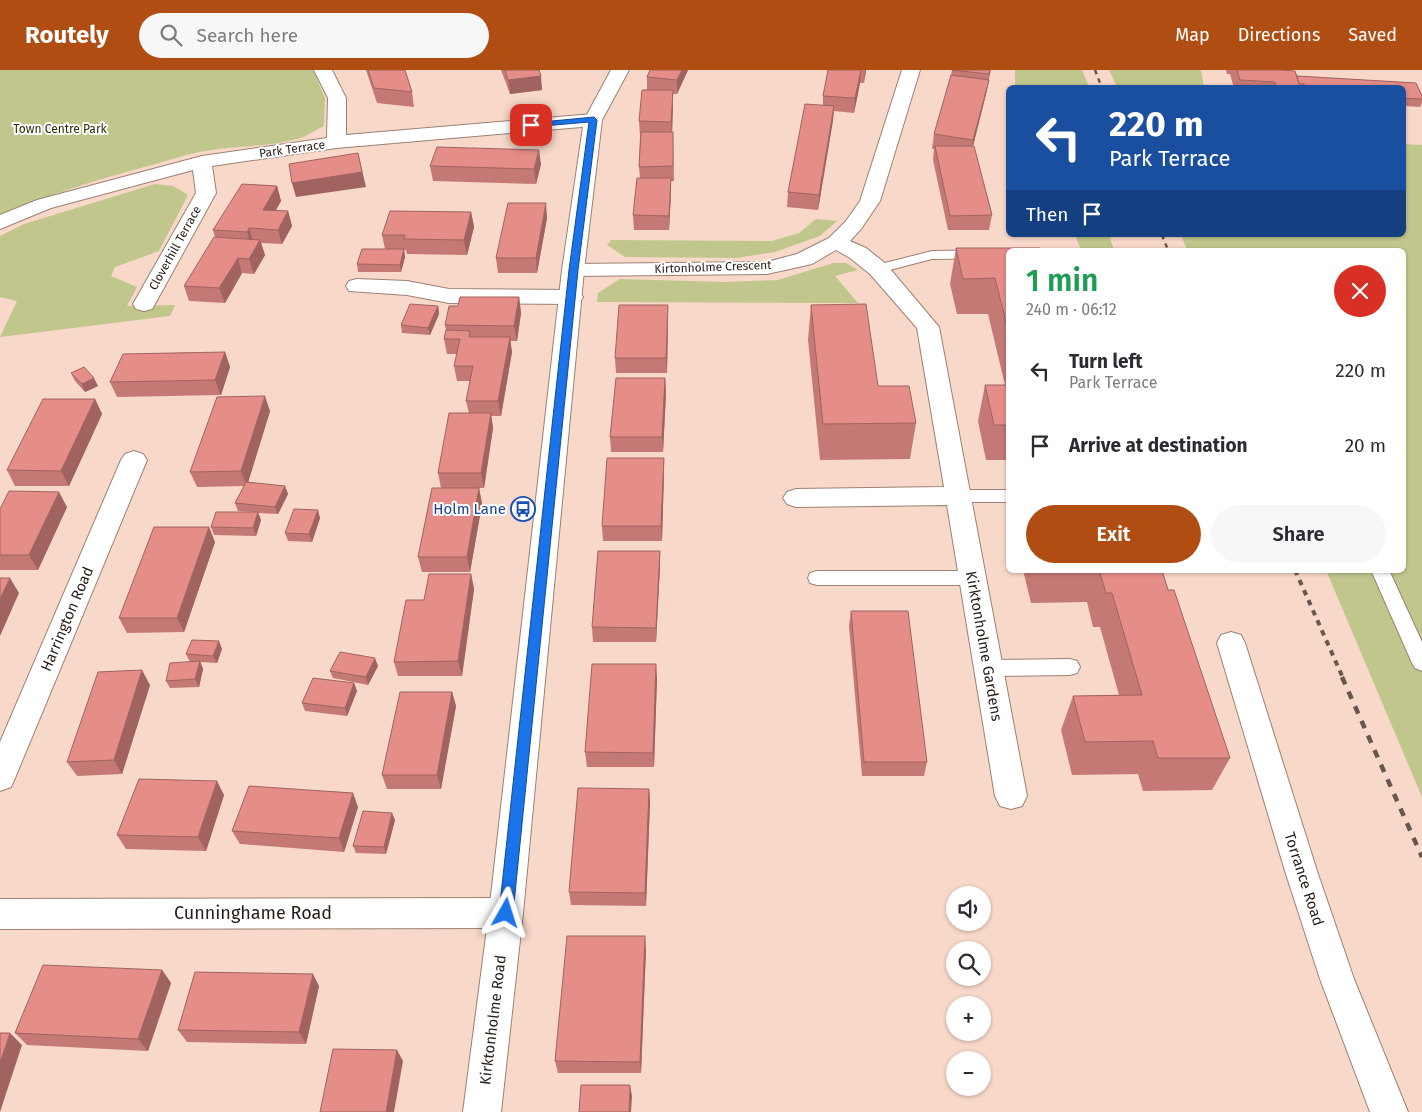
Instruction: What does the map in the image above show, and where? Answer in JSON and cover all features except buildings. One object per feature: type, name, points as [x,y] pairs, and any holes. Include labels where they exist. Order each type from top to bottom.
[{"type":"street","points":[[323,70],[336,98],[336,142]]},
{"type":"street","name":"Kirktonholme Road","points":[[482,1112],[506,913],[574,270],[594,120],[620,70]]},
{"type":"street","name":"Kirtonholme Crescent","points":[[574,270],[767,268],[804,259],[836,242],[854,225],[870,201],[911,70]]},
{"type":"street","name":"Park Terrace","points":[[0,223],[52,201],[202,162],[336,142],[594,120]]},
{"type":"street","name":"Cloverhill Terrace","points":[[144,304],[206,193],[202,162]]},
{"type":"street","name":"Kirktonholme Gardens","points":[[836,242],[858,253],[878,269],[928,327],[971,578],[1012,796]]},
{"type":"street","points":[[357,286],[406,288],[449,296],[572,297]]},
{"type":"street","name":"Harrington Road","points":[[0,778],[134,460]]},
{"type":"street","points":[[796,498],[958,496]]},
{"type":"street","name":"Torrance Road","points":[[1231,643],[1301,871],[1334,970],[1389,1112]]},
{"type":"street","name":"Cunninghame Road","points":[[0,914],[506,913]]},
{"type":"lane","points":[[878,269],[932,255],[1006,254]]},
{"type":"lane","points":[[958,496],[1006,496]]},
{"type":"lane","points":[[1381,573],[1422,663]]},
{"type":"lane","points":[[817,578],[971,578]]},
{"type":"lane","points":[[988,668],[1070,668]]},
{"type":"green space","name":"Town Centre Park","points":[[0,70],[313,70],[325,98],[324,126],[304,137],[285,142],[211,150],[183,156],[67,190],[0,216]]},
{"type":"green space","points":[[1015,70],[1082,70],[1088,85],[1015,85]]},
{"type":"green space","points":[[1109,70],[1201,70],[1204,85],[1116,85]]},
{"type":"green space","points":[[1406,144],[1422,145],[1422,797],[1327,573],[1406,573],[1406,248],[1186,248],[1182,237],[1406,237]]},
{"type":"green space","points":[[155,184],[173,186],[188,195],[159,251],[115,267],[111,276],[137,287],[127,306],[175,305],[170,316],[0,337],[17,301],[0,297],[0,236],[24,224]]},
{"type":"green space","points":[[816,219],[837,221],[820,236],[775,252],[736,258],[625,257],[607,245],[611,240],[772,241],[799,233]]},
{"type":"green space","points":[[1076,237],[1110,237],[1113,248],[1080,248]]},
{"type":"green space","points":[[833,263],[846,263],[858,270],[835,276],[858,303],[597,302],[598,293],[620,279],[725,282],[778,280]]},
{"type":"railway","points":[[1095,70],[1101,85]]},
{"type":"railway","points":[[1163,237],[1167,248]]},
{"type":"railway","points":[[1296,573],[1343,678]]},
{"type":"railway","points":[[1342,677],[1422,857]]},
{"type":"place","name":"Holm Lane","points":[[523,509]]},
{"type":"route","points":[[506,913],[574,270],[594,120],[531,125]]}]
